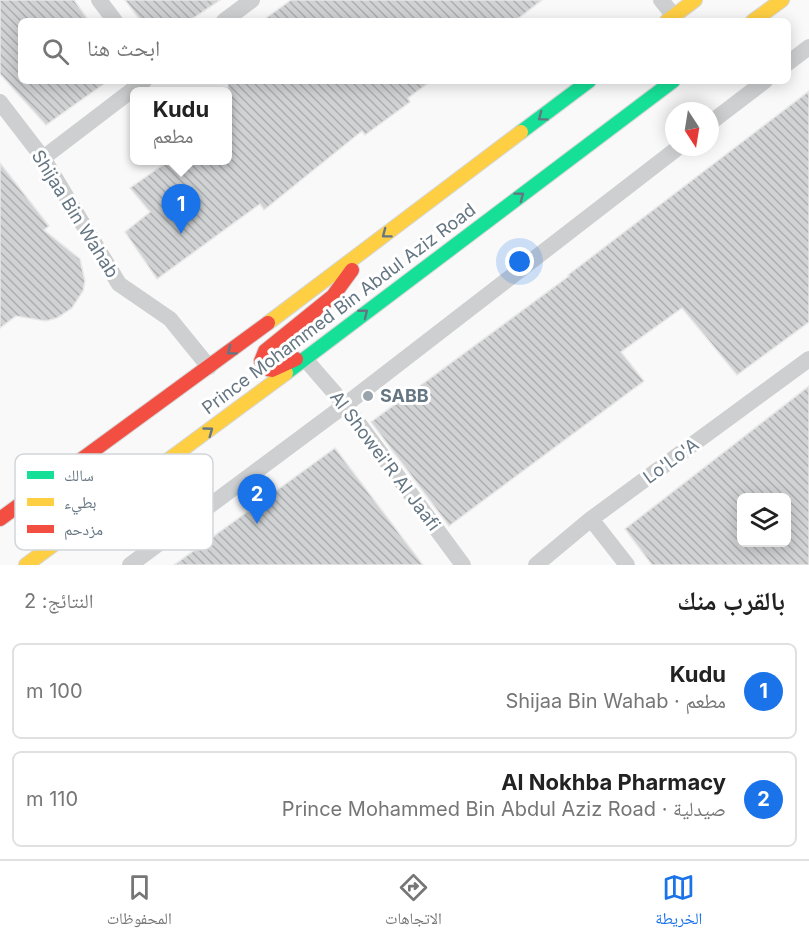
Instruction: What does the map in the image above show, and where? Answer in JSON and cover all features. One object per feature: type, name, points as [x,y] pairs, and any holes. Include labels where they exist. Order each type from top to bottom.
[{"type":"main road","points":[[670,18],[695,0]]},
{"type":"main road","points":[[757,18],[782,0]]},
{"type":"main road","name":"Prince Mohammed Bin Abdul Aziz Road","points":[[89,454],[209,367],[584,84]]},
{"type":"main road","name":"Prince Mohammed Bin Abdul Aziz Road","points":[[176,454],[669,84]]},
{"type":"main road","points":[[305,359],[289,361],[272,370],[267,369],[261,361],[265,351],[333,296],[362,252]]},
{"type":"main road","name":"Prince Mohammed Bin Abdul Aziz Road","points":[[0,519],[15,508]]},
{"type":"main road","name":"Prince Mohammed Bin Abdul Aziz Road","points":[[26,565],[46,550]]},
{"type":"street","points":[[99,0],[113,18]]},
{"type":"street","points":[[228,18],[252,0]]},
{"type":"street","points":[[661,0],[670,18]]},
{"type":"street","points":[[791,61],[809,47]]},
{"type":"street","points":[[719,116],[761,84]]},
{"type":"street","points":[[43,158],[130,92]]},
{"type":"street","name":"Shijaa Bin Wahab","points":[[0,102],[43,158],[119,284],[170,319],[209,367]]},
{"type":"street","points":[[213,503],[345,405],[667,156]]},
{"type":"street","name":"Al Showei'R Al Jaafi","points":[[305,359],[345,405],[463,565]]},
{"type":"street","name":"Lo'Lo'A","points":[[536,565],[591,519],[809,359]]},
{"type":"street","points":[[591,519],[627,565]]},
{"type":"street","points":[[130,565],[150,550]]},
{"type":"building","points":[[0,0],[74,0],[87,18],[18,18],[18,84],[104,84],[46,125],[0,74]]},
{"type":"building","points":[[125,0],[220,0],[193,18],[139,18]]},
{"type":"building","points":[[291,0],[542,0],[519,18],[266,18]]},
{"type":"building","points":[[228,84],[427,84],[408,98],[410,102],[365,135],[362,131],[264,210],[260,204],[157,279],[125,232],[150,212],[130,188],[163,165],[232,165],[232,87],[228,87]]},
{"type":"building","points":[[809,91],[809,322],[737,375],[682,308],[621,352],[644,381],[449,526],[371,422],[569,276]]},
{"type":"building","points":[[0,163],[49,226],[44,230],[80,259],[85,281],[83,291],[72,308],[57,318],[46,321],[16,316],[0,328]]},
{"type":"building","points":[[809,386],[809,565],[652,565],[625,529]]},
{"type":"building","points":[[335,448],[423,565],[174,565],[195,550],[213,550],[213,537]]},
{"type":"traffic: fast","points":[[521,132],[585,84]]},
{"type":"traffic: fast","points":[[286,373],[669,84]]},
{"type":"traffic: slow","points":[[671,18],[695,0]]},
{"type":"traffic: slow","points":[[757,18],[782,0]]},
{"type":"traffic: slow","points":[[268,323],[521,132]]},
{"type":"traffic: slow","points":[[176,454],[286,373]]},
{"type":"traffic: slow","points":[[26,565],[46,550]]},
{"type":"traffic: jam","points":[[296,359],[272,370],[267,369],[261,361],[265,351],[333,296],[352,270]]},
{"type":"traffic: jam","points":[[89,454],[268,323]]},
{"type":"traffic: jam","points":[[0,519],[15,508]]},
{"type":"place","name":"Kudu","points":[[181,234]]},
{"type":"place","name":"SABB","points":[[368,396]]},
{"type":"place","name":"Al Nokhba Pharmacy","points":[[257,524]]}]
